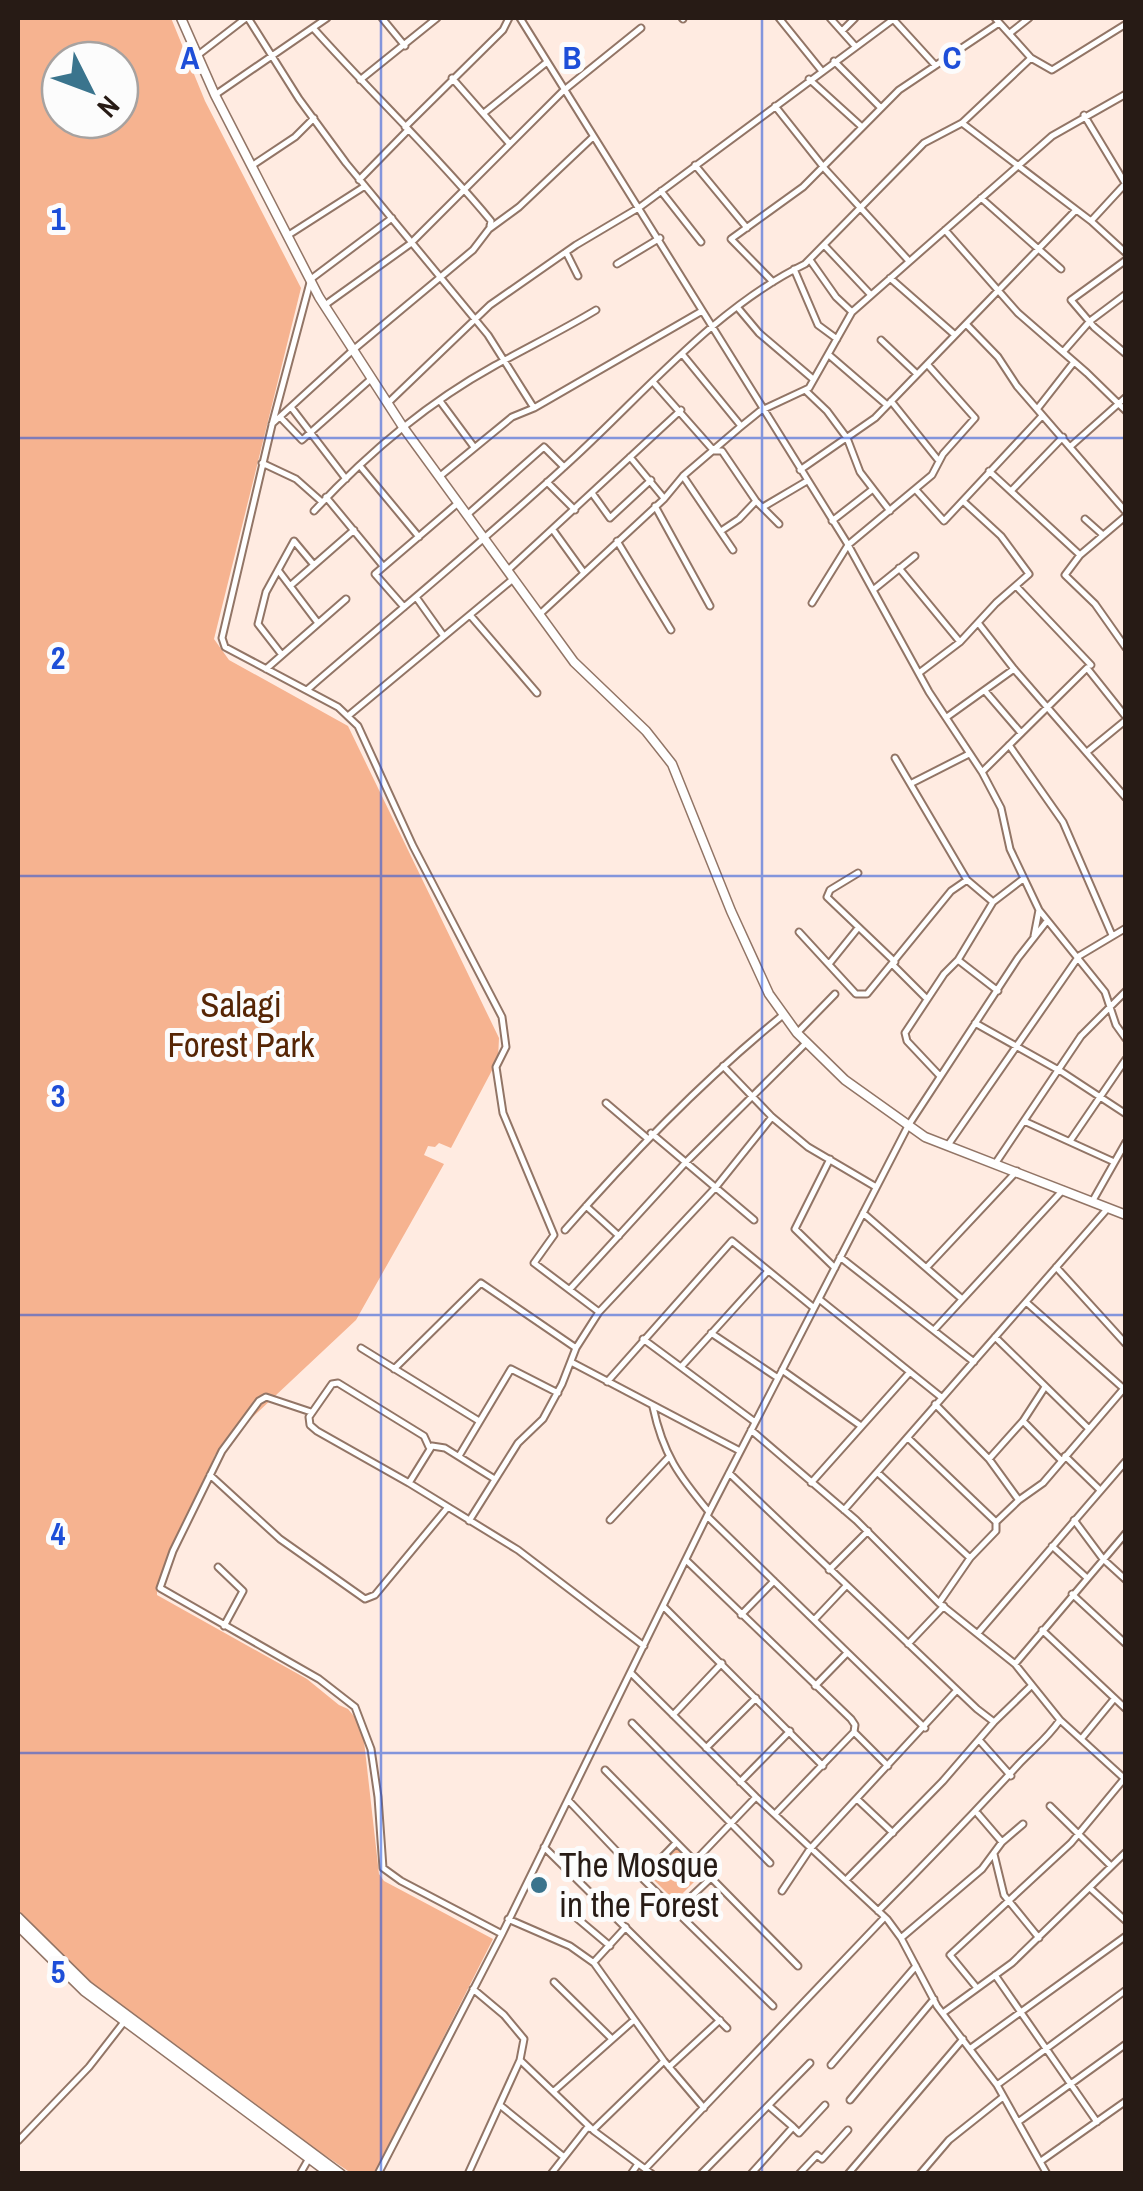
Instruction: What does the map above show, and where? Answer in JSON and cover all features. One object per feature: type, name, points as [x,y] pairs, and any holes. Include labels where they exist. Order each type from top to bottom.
[{"type":"street","points":[[181,18],[214,94],[324,305],[402,427],[574,662],[646,732],[672,764],[769,994],[805,1044],[845,1080],[908,1126],[946,1147],[1126,1215]]},
{"type":"street","points":[[198,55],[247,18],[359,180],[506,360],[506,366],[534,408]]},
{"type":"street","points":[[214,94],[327,18]]},
{"type":"street","points":[[382,18],[405,46]]},
{"type":"street","points":[[360,80],[437,18]]},
{"type":"street","points":[[359,180],[452,78],[503,30],[510,18]]},
{"type":"street","points":[[522,18],[563,91],[660,238],[848,545],[1001,808],[1010,849],[1038,910],[1106,992],[1126,1039]]},
{"type":"street","points":[[779,18],[821,70]]},
{"type":"street","points":[[830,18],[855,46]]},
{"type":"street","points":[[842,31],[854,18]]},
{"type":"street","points":[[388,403],[474,320],[566,252],[640,207],[894,18],[935,65]]},
{"type":"street","points":[[1010,33],[1029,18]]},
{"type":"street","points":[[773,282],[731,239],[824,167],[880,107],[935,65],[997,20],[1032,58],[1052,70],[1126,24]]},
{"type":"street","points":[[324,305],[410,244],[563,91],[641,28]]},
{"type":"street","points":[[314,29],[465,190],[490,220],[489,229]]},
{"type":"street","points":[[307,690],[484,540],[713,328],[810,259],[924,142],[962,124],[1032,58]]},
{"type":"street","points":[[834,61],[880,107]]},
{"type":"street","points":[[484,113],[547,62]]},
{"type":"street","points":[[452,78],[509,143]]},
{"type":"street","points":[[809,79],[862,127]]},
{"type":"street","points":[[539,615],[664,499],[683,476],[742,426],[805,390],[852,312],[909,261],[1052,136],[1126,94]]},
{"type":"street","points":[[774,106],[909,261]]},
{"type":"street","points":[[1084,116],[1125,183],[1091,221]]},
{"type":"street","points":[[252,166],[295,137],[314,118]]},
{"type":"street","points":[[962,124],[1091,221],[1126,256],[1071,300],[1126,354]]},
{"type":"street","points":[[272,425],[353,350],[473,250],[489,229],[519,207],[592,137]]},
{"type":"street","points":[[695,165],[747,228]]},
{"type":"street","points":[[287,236],[364,186]]},
{"type":"street","points":[[660,191],[701,242]]},
{"type":"street","points":[[981,198],[1060,269]]},
{"type":"street","points":[[800,470],[889,403],[1076,210]]},
{"type":"street","points":[[392,218],[311,279],[262,463],[222,638],[225,647],[338,707],[358,726],[413,846],[502,1017],[506,1047],[496,1066],[503,1113],[553,1227],[554,1235],[534,1263],[599,1312]]},
{"type":"street","points":[[945,230],[998,291],[1074,362],[1122,400],[1126,411]]},
{"type":"street","points":[[617,264],[660,238]]},
{"type":"street","points":[[824,245],[871,295]]},
{"type":"street","points":[[566,252],[578,276]]},
{"type":"street","points":[[810,259],[836,297],[852,312]]},
{"type":"street","points":[[794,269],[818,324],[837,338]]},
{"type":"street","points":[[890,278],[955,335]]},
{"type":"street","points":[[1063,352],[1090,321],[1126,294]]},
{"type":"street","points":[[738,308],[814,380]]},
{"type":"street","points":[[314,511],[402,427],[506,360],[596,310]]},
{"type":"street","points":[[439,477],[512,418],[703,310]]},
{"type":"street","points":[[966,324],[998,357],[1017,386],[1126,514],[1080,555],[1065,575],[1094,604],[1126,648]]},
{"type":"street","points":[[881,340],[917,374]]},
{"type":"street","points":[[828,354],[889,403],[940,461]]},
{"type":"street","points":[[683,355],[742,426]]},
{"type":"street","points":[[1038,408],[1074,362]]},
{"type":"street","points":[[812,603],[848,545],[932,476],[975,418],[927,364]]},
{"type":"street","points":[[280,417],[302,440],[372,378]]},
{"type":"street","points":[[654,383],[714,451]]},
{"type":"street","points":[[805,390],[847,438],[860,472],[890,511]]},
{"type":"street","points":[[1072,446],[1122,400]]},
{"type":"street","points":[[440,401],[475,447]]},
{"type":"street","points":[[291,407],[346,479]]},
{"type":"street","points":[[348,716],[470,614],[681,410]]},
{"type":"street","points":[[916,490],[944,520],[1042,416]]},
{"type":"street","points":[[1011,490],[1062,437]]},
{"type":"street","points":[[466,515],[544,448],[564,467]]},
{"type":"street","points":[[714,451],[722,451],[756,502],[779,524]]},
{"type":"street","points":[[630,457],[664,499]]},
{"type":"street","points":[[262,463],[296,479],[324,500],[382,566]]},
{"type":"street","points":[[360,466],[418,537]]},
{"type":"street","points":[[989,470],[1080,555]]},
{"type":"street","points":[[683,476],[734,550]]},
{"type":"street","points":[[592,493],[610,518],[651,480]]},
{"type":"street","points":[[762,508],[807,481]]},
{"type":"street","points":[[547,482],[575,510]]},
{"type":"street","points":[[832,520],[872,489]]},
{"type":"street","points":[[919,673],[960,642],[1030,574],[1001,536],[962,501]]},
{"type":"street","points":[[721,530],[756,502]]},
{"type":"street","points":[[404,607],[375,574],[458,503]]},
{"type":"street","points":[[655,506],[710,606]]},
{"type":"street","points":[[1085,519],[1103,534]]},
{"type":"street","points":[[290,586],[354,530]]},
{"type":"street","points":[[553,530],[584,573]]},
{"type":"street","points":[[282,655],[258,624],[266,592],[294,541],[314,565]]},
{"type":"street","points":[[617,541],[671,630]]},
{"type":"street","points":[[872,590],[915,556]]},
{"type":"street","points":[[899,568],[960,642]]},
{"type":"street","points":[[277,569],[318,623]]},
{"type":"street","points":[[1016,586],[1091,665]]},
{"type":"street","points":[[416,598],[444,636]]},
{"type":"street","points":[[266,669],[346,599]]},
{"type":"street","points":[[470,614],[537,693]]},
{"type":"street","points":[[980,624],[1126,798]]},
{"type":"street","points":[[982,772],[1088,668],[1126,719],[1087,752]]},
{"type":"street","points":[[947,717],[1014,669]]},
{"type":"street","points":[[985,691],[1022,733]]},
{"type":"street","points":[[1009,745],[1063,822],[1112,936]]},
{"type":"street","points":[[912,783],[968,754]]},
{"type":"street","points":[[895,758],[967,880],[993,902]]},
{"type":"street","points":[[858,873],[827,894],[830,901],[927,999]]},
{"type":"street","points":[[939,1075],[905,1037],[993,902],[1023,879]]},
{"type":"street","points":[[799,932],[856,994],[863,995],[951,891],[967,880]]},
{"type":"street","points":[[1034,937],[1038,910]]},
{"type":"street","points":[[378,2174],[502,1934],[708,1514],[908,1126],[1046,921]]},
{"type":"street","points":[[829,964],[858,928]]},
{"type":"street","points":[[946,1147],[1079,956],[1126,928]]},
{"type":"street","points":[[958,960],[998,991]]},
{"type":"street","points":[[996,1164],[1081,1036],[1126,991]]},
{"type":"street","points":[[797,1033],[835,994]]},
{"type":"street","points":[[564,1230],[649,1136],[722,1065],[784,1015]]},
{"type":"street","points":[[976,1023],[1126,1114]]},
{"type":"street","points":[[570,1290],[686,1162],[805,1044]]},
{"type":"street","points":[[1070,1141],[1126,1059]]},
{"type":"street","points":[[722,1065],[772,1117],[808,1147],[876,1187]]},
{"type":"street","points":[[606,1103],[686,1162],[754,1220]]},
{"type":"street","points":[[470,1521],[518,1443],[543,1419],[576,1348],[599,1312],[716,1187],[772,1117]]},
{"type":"street","points":[[1024,1121],[1112,1161]]},
{"type":"street","points":[[1092,1202],[1126,1142]]},
{"type":"street","points":[[830,1159],[795,1230],[835,1268]]},
{"type":"street","points":[[928,1267],[1017,1171]]},
{"type":"street","points":[[934,1330],[1063,1190]]},
{"type":"street","points":[[586,1206],[619,1236]]},
{"type":"street","points":[[844,1510],[1108,1208]]},
{"type":"street","points":[[863,1213],[962,1298]]},
{"type":"street","points":[[607,1382],[728,1242],[735,1241],[814,1308]]},
{"type":"street","points":[[840,1257],[974,1362]]},
{"type":"street","points":[[1056,1267],[1126,1344]]},
{"type":"street","points":[[680,1367],[768,1271]]},
{"type":"street","points":[[394,1368],[482,1284],[576,1348]]},
{"type":"street","points":[[818,1299],[941,1397]]},
{"type":"street","points":[[908,1644],[941,1605],[970,1558],[996,1530],[996,1522],[1043,1483],[1124,1387],[1026,1302]]},
{"type":"street","points":[[711,1333],[778,1378]]},
{"type":"street","points":[[995,1338],[1088,1428]]},
{"type":"street","points":[[643,1339],[755,1422]]},
{"type":"street","points":[[360,1348],[479,1421]]},
{"type":"street","points":[[571,1362],[740,1451]]},
{"type":"street","points":[[458,1456],[511,1369],[558,1393]]},
{"type":"street","points":[[782,1370],[862,1426]]},
{"type":"street","points":[[811,1483],[910,1372]]},
{"type":"street","points":[[429,1447],[419,1432],[338,1383],[332,1384],[311,1412],[312,1428],[409,1483],[543,1568],[644,1646]]},
{"type":"street","points":[[990,1458],[1023,1422],[1045,1387]]},
{"type":"street","points":[[311,1412],[263,1396],[222,1451],[159,1585],[319,1678],[355,1706],[371,1749],[381,1864],[386,1871],[502,1934]]},
{"type":"street","points":[[935,1404],[990,1458],[1019,1500]]},
{"type":"street","points":[[653,1407],[668,1458],[708,1514],[924,1728]]},
{"type":"street","points":[[1023,1422],[1100,1490]]},
{"type":"street","points":[[751,1430],[868,1531],[941,1605],[1014,1664],[1060,1720],[1125,1780],[1071,1843],[950,1955],[977,1988]]},
{"type":"street","points":[[907,1438],[996,1522]]},
{"type":"street","points":[[429,1447],[445,1448],[494,1478]]},
{"type":"street","points":[[409,1483],[429,1447]]},
{"type":"street","points":[[610,1520],[668,1458]]},
{"type":"street","points":[[978,1633],[1126,1462]]},
{"type":"street","points":[[729,1473],[994,1722]]},
{"type":"street","points":[[878,1473],[970,1558]]},
{"type":"street","points":[[210,1475],[280,1539],[362,1599],[375,1594],[448,1508]]},
{"type":"street","points":[[1074,1520],[1103,1559],[1126,1580]]},
{"type":"street","points":[[828,1570],[868,1531]]},
{"type":"street","points":[[1014,1664],[1126,1533]]},
{"type":"street","points":[[1052,1546],[1086,1578]]},
{"type":"street","points":[[686,1559],[855,1725],[854,1732],[774,1814]]},
{"type":"street","points":[[218,1567],[243,1588],[224,1626]]},
{"type":"street","points":[[741,1614],[774,1581]]},
{"type":"street","points":[[814,1620],[846,1586]]},
{"type":"street","points":[[1072,1594],[1126,1644]]},
{"type":"street","points":[[663,1606],[823,1766]]},
{"type":"street","points":[[1042,1630],[1126,1709]]},
{"type":"street","points":[[815,1686],[847,1653]]},
{"type":"street","points":[[672,1715],[722,1664]]},
{"type":"street","points":[[630,1673],[878,1911],[901,1938],[934,2000],[997,2085],[1048,2174]]},
{"type":"street","points":[[845,1880],[1030,1687]]},
{"type":"street","points":[[782,1891],[810,1849],[956,1690]]},
{"type":"street","points":[[706,1748],[756,1698]]},
{"type":"street","points":[[1082,1738],[1114,1699]]},
{"type":"street","points":[[878,1911],[977,1813],[1020,1762],[1043,1744],[1060,1720]]},
{"type":"street","points":[[632,1723],[770,1862]]},
{"type":"street","points":[[740,1782],[790,1731]]},
{"type":"street","points":[[854,1732],[888,1766]]},
{"type":"street","points":[[980,1741],[1011,1776]]},
{"type":"street","points":[[605,1770],[798,1966]]},
{"type":"street","points":[[694,1862],[756,1797]]},
{"type":"street","points":[[568,1800],[773,2006]]},
{"type":"street","points":[[857,1800],[892,1832]]},
{"type":"street","points":[[1050,1806],[1112,1866]]},
{"type":"street","points":[[977,1813],[1002,1842]]},
{"type":"street","points":[[901,1938],[982,1869],[1002,1842],[1024,1824]]},
{"type":"street","points":[[642,1878],[676,1843]]},
{"type":"street","points":[[544,1847],[728,2028]]},
{"type":"street","points":[[943,2014],[1039,1938],[1126,1852]]},
{"type":"street","points":[[994,1853],[1004,1894],[1039,1938]]},
{"type":"street","points":[[676,1911],[711,1878]]},
{"type":"street","points":[[1091,1889],[1126,1921]]},
{"type":"street","points":[[572,1914],[610,1946]]},
{"type":"street","points":[[18,1918],[88,1986],[341,2174]]},
{"type":"street","points":[[645,2169],[884,1918]]},
{"type":"street","points":[[508,1919],[570,1946],[594,1963],[666,2064],[704,2108]]},
{"type":"street","points":[[18,1926],[84,1991],[330,2174]]},
{"type":"street","points":[[594,1963],[626,1927]]},
{"type":"street","points":[[971,2048],[1126,1936]]},
{"type":"street","points":[[830,2065],[916,1966]]},
{"type":"street","points":[[995,1975],[1097,2122]]},
{"type":"street","points":[[554,1982],[612,2038]]},
{"type":"street","points":[[468,2174],[520,2060],[524,2039],[473,1988]]},
{"type":"street","points":[[997,2085],[1126,1990]]},
{"type":"street","points":[[850,2100],[934,2000]]},
{"type":"street","points":[[553,2092],[634,2020]]},
{"type":"street","points":[[551,2174],[587,2128],[720,2020]]},
{"type":"street","points":[[18,2142],[89,2067],[124,2022]]},
{"type":"street","points":[[848,2174],[963,2038]]},
{"type":"street","points":[[1018,2122],[1126,2044]]},
{"type":"street","points":[[520,2060],[591,2128],[652,2174]]},
{"type":"street","points":[[701,2174],[810,2063]]},
{"type":"street","points":[[920,2174],[948,2140],[1003,2097]]},
{"type":"street","points":[[1041,2161],[1126,2101]]},
{"type":"street","points":[[500,2105],[564,2157]]},
{"type":"street","points":[[768,2105],[799,2133],[824,2105]]},
{"type":"street","points":[[751,2174],[793,2127]]},
{"type":"street","points":[[799,2174],[817,2155],[822,2158],[848,2130]]},
{"type":"street","points":[[300,2174],[308,2160]]},
{"type":"street","points":[[631,2174],[638,2164]]},
{"type":"green space","name":"Salagi Forest Park","points":[[18,18],[171,18],[205,101],[301,288],[214,639],[229,660],[348,726],[499,1038],[498,1059],[451,1148],[439,1143],[428,1146],[424,1155],[444,1164],[356,1320],[215,1455],[157,1595],[307,1679],[348,1709],[358,1721],[364,1741],[379,1874],[384,1881],[493,1939],[375,2173],[351,2173],[138,2022],[18,1920]]},
{"type":"green space","points":[[677,1846],[703,1873],[675,1901],[648,1874]]},
{"type":"place","name":"The Mosque in the Forest","points":[[539,1885]]}]
